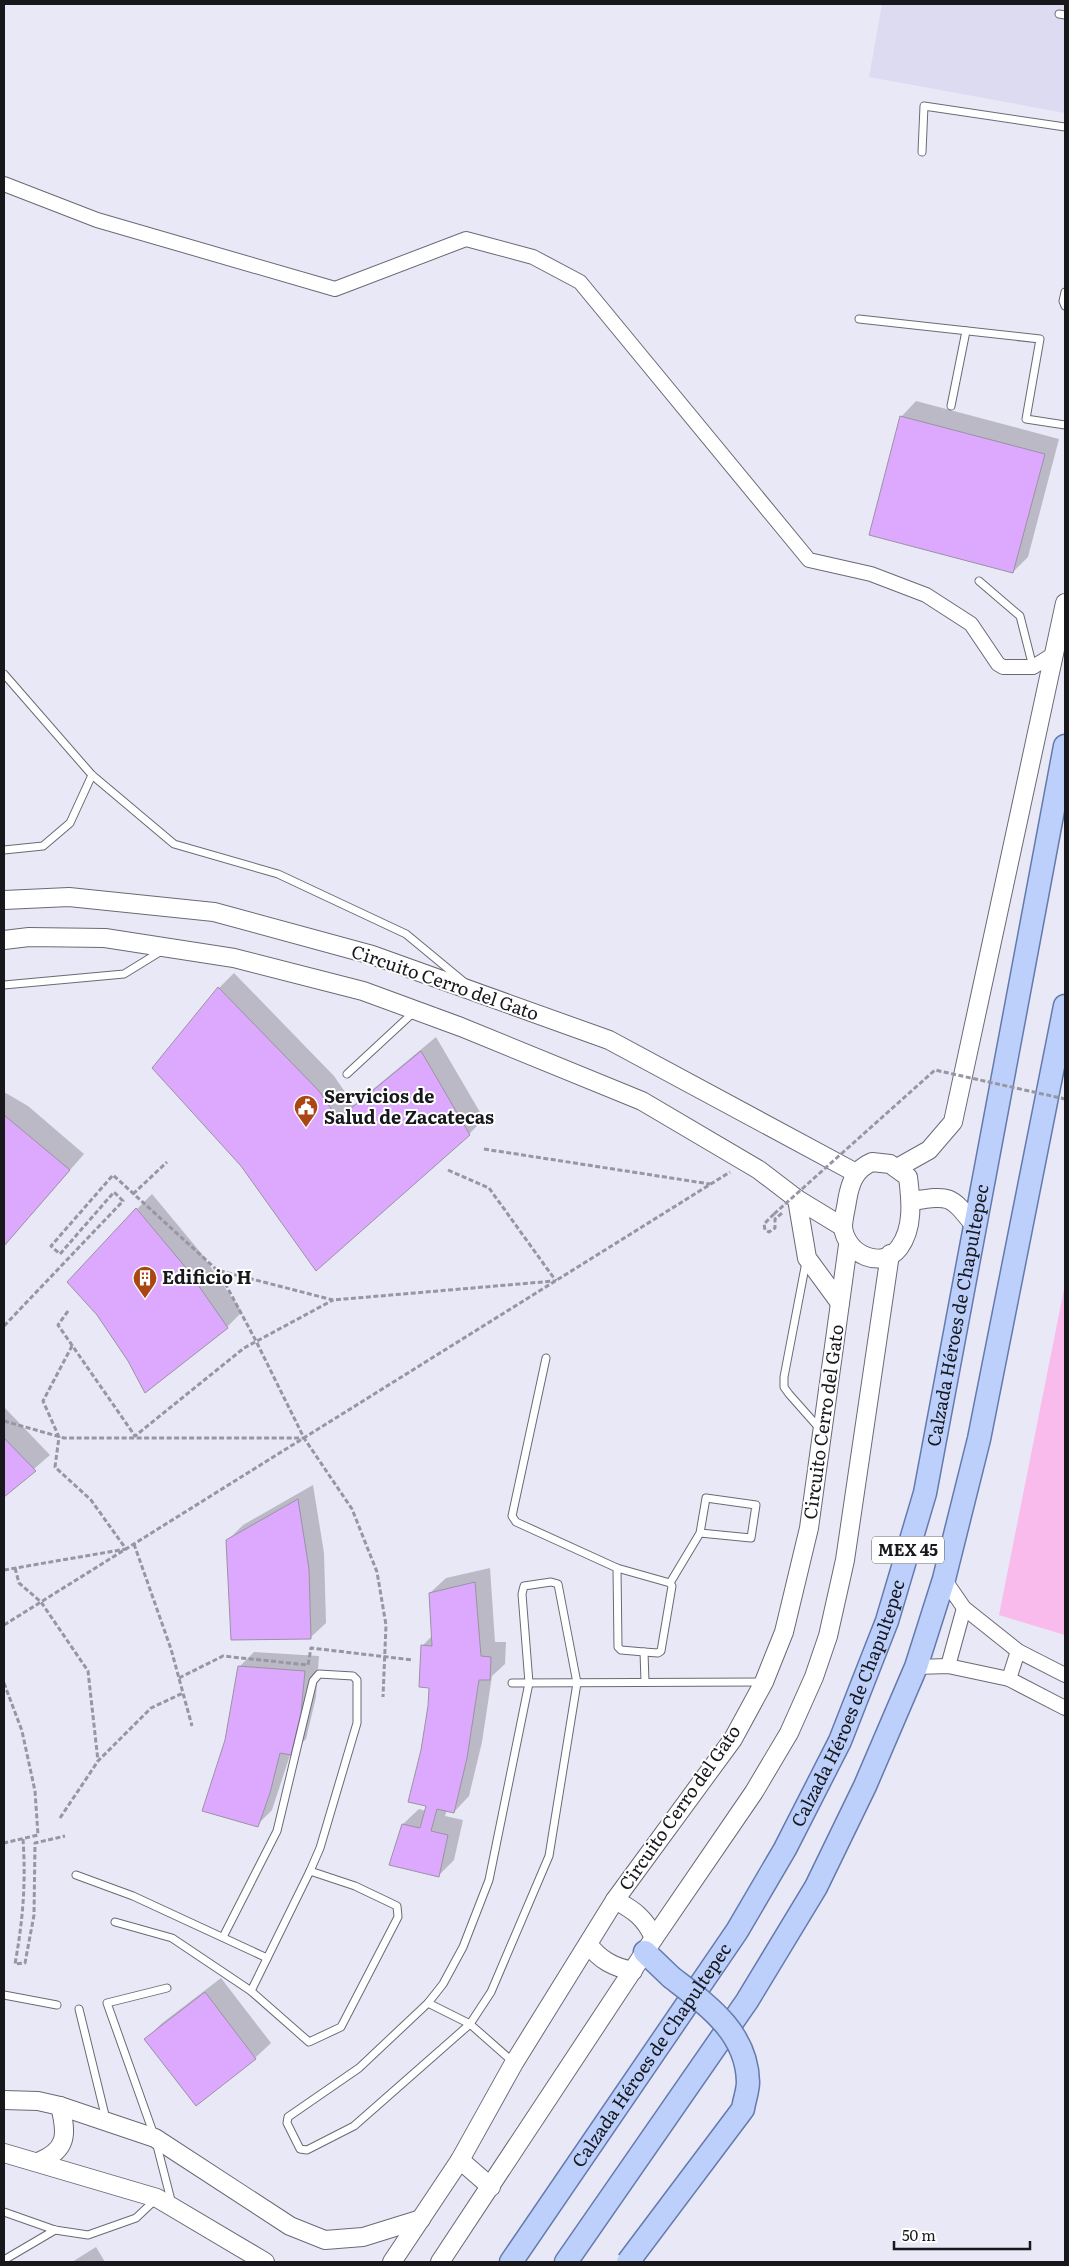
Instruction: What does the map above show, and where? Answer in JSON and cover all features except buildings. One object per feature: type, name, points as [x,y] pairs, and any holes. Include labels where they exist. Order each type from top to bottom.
[{"type":"main road","name":"Calzada Héroes de Chapultepec","points":[[511,2262],[737,1931],[785,1849],[840,1740],[887,1621],[925,1494],[1065,746]]},
{"type":"main road","name":"MEX 45","points":[[566,2262],[747,2001],[816,1887],[865,1786],[916,1667],[944,1580],[979,1439],[1060,1057],[1065,1006]]},
{"type":"main road","points":[[628,2262],[743,2109],[748,2083],[742,2047],[714,2011],[671,1977],[650,1945]]},
{"type":"main road","points":[[496,2262],[505,2248],[552,2201]]},
{"type":"street","points":[[4,184],[97,220],[335,290],[466,239],[534,257],[580,282],[809,560],[871,574],[926,595],[972,624],[998,664],[1003,667],[1033,667],[1054,654]]},
{"type":"street","points":[[897,1168],[929,1150],[952,1122],[1065,603]]},
{"type":"street","name":"Circuito Cerro del Gato","points":[[4,900],[68,896],[214,912],[372,955],[609,1040],[856,1173]]},
{"type":"street","name":"Circuito Cerro del Gato","points":[[4,940],[29,938],[106,938],[234,958],[363,992],[642,1101],[746,1162],[797,1199],[843,1227]]},
{"type":"street","points":[[872,1162],[882,1162],[897,1168],[908,1177],[912,1201],[904,1239],[898,1249],[880,1258],[860,1256],[848,1245],[843,1227],[848,1194],[856,1173],[862,1166],[872,1162]]},
{"type":"street","points":[[912,1201],[938,1197],[955,1201],[975,1226]]},
{"type":"street","points":[[797,1199],[807,1258],[840,1303]]},
{"type":"street","name":"Circuito Cerro del Gato","points":[[392,2262],[460,2160],[514,2063],[615,1900],[733,1739],[764,1682],[784,1632],[809,1528],[848,1245]]},
{"type":"street","points":[[440,2262],[754,1792],[789,1733],[814,1677],[828,1636],[845,1560],[890,1254]]},
{"type":"street","points":[[944,1580],[964,1608],[1018,1651],[1065,1675]]},
{"type":"street","points":[[948,1666],[964,1608]]},
{"type":"street","points":[[1010,1679],[1018,1651]]},
{"type":"street","points":[[916,1667],[948,1666],[1010,1679],[1065,1708]]},
{"type":"street","points":[[615,1900],[639,1914],[647,1923],[650,1945]]},
{"type":"street","points":[[588,1944],[598,1956],[609,1964],[633,1971]]},
{"type":"street","points":[[4,2100],[38,2101],[60,2106],[155,2138],[290,2226],[324,2240],[363,2237],[420,2219]]},
{"type":"street","points":[[38,2162],[53,2155],[63,2140],[64,2123],[60,2106]]},
{"type":"street","points":[[4,2152],[164,2201],[265,2262]]},
{"type":"street","points":[[460,2160],[490,2187]]},
{"type":"lane","points":[[922,152],[924,106],[1065,127]]},
{"type":"lane","points":[[1065,292],[1063,301],[1065,306]]},
{"type":"lane","points":[[860,319],[1040,339],[1026,419],[1065,426]]},
{"type":"lane","points":[[951,406],[966,331]]},
{"type":"lane","points":[[979,581],[1020,616],[1033,667]]},
{"type":"lane","points":[[4,674],[92,775],[174,844],[278,874],[406,934],[476,992]]},
{"type":"lane","points":[[4,850],[42,846],[70,824],[92,775]]},
{"type":"lane","points":[[4,985],[124,974],[167,948]]},
{"type":"lane","points":[[347,1074],[415,1011]]},
{"type":"lane","points":[[807,1258],[784,1377],[784,1387],[823,1433]]},
{"type":"lane","points":[[546,1358],[512,1516],[516,1522],[617,1568],[670,1583]]},
{"type":"lane","points":[[617,1568],[618,1647],[621,1650],[658,1653],[660,1651],[672,1586],[670,1583],[700,1533],[706,1498],[756,1505],[751,1538],[700,1533]]},
{"type":"lane","points":[[551,1582],[558,1584],[577,1683],[549,1856],[491,1992],[470,2024],[354,2126],[307,2150],[300,2150],[287,2123],[288,2117],[359,2068],[428,2004],[443,1984],[463,1947],[489,1880],[528,1683],[522,1594],[524,1586],[551,1582]]},
{"type":"lane","points":[[644,1652],[645,1682]]},
{"type":"lane","points":[[223,1937],[277,1831],[313,1681],[319,1674],[353,1676],[357,1680],[357,1723],[320,1848],[251,1991]]},
{"type":"lane","points":[[512,1683],[764,1682]]},
{"type":"lane","points":[[115,1922],[172,1938],[251,1991],[309,2042],[341,2027],[398,1917],[397,1906],[355,1886],[310,1871]]},
{"type":"lane","points":[[76,1875],[133,1896],[267,1958]]},
{"type":"lane","points":[[4,2212],[55,2230],[88,2235],[136,2218],[164,2201],[155,2138],[107,2003],[167,1988]]},
{"type":"lane","points":[[4,1995],[58,2004]]},
{"type":"lane","points":[[428,2004],[470,2024],[514,2063]]},
{"type":"lane","points":[[79,2009],[106,2122]]},
{"type":"lane","points":[[4,2260],[55,2230]]},
{"type":"path","points":[[775,1219],[774,1231],[767,1231],[764,1224],[774,1214],[935,1070],[1065,1099]]},
{"type":"path","points":[[484,1149],[710,1184]]},
{"type":"path","points":[[133,1194],[167,1162]]},
{"type":"path","points":[[4,1625],[746,1162]]},
{"type":"path","points":[[448,1170],[489,1188],[556,1281]]},
{"type":"path","points":[[4,1326],[123,1201],[114,1192],[60,1254],[51,1246],[112,1174],[217,1270],[256,1341],[304,1438],[352,1509],[377,1572],[386,1625],[382,1697]]},
{"type":"path","points":[[217,1270],[333,1300],[556,1281]]},
{"type":"path","points":[[135,1436],[244,1348],[333,1300]]},
{"type":"path","points":[[68,1311],[58,1325],[135,1436]]},
{"type":"path","points":[[72,1346],[43,1401],[59,1437],[55,1467],[91,1500],[126,1549]]},
{"type":"path","points":[[4,1421],[59,1437],[304,1438]]},
{"type":"path","points":[[134,1544],[161,1617],[192,1726]]},
{"type":"path","points":[[4,1570],[126,1549]]},
{"type":"path","points":[[15,1568],[18,1583],[41,1602],[88,1671],[98,1761]]},
{"type":"path","points":[[179,1678],[223,1656],[308,1665],[311,1648],[413,1660]]},
{"type":"path","points":[[4,1683],[22,1731],[35,1791],[38,1834],[4,1843]]},
{"type":"path","points":[[60,1818],[98,1761],[151,1708],[183,1692]]},
{"type":"path","points":[[23,1839],[26,1876],[24,1914],[15,1964],[25,1963],[34,1915],[35,1843],[65,1836]]},
{"type":"shaded area","points":[[882,4],[1065,4],[1065,113],[869,77]]},
{"type":"shaded area","points":[[1065,1284],[1065,1635],[999,1615]]},
{"type":"place","name":"Servicios de Salud de Zacatecas","points":[[306,1128]]},
{"type":"place","name":"Edificio H","points":[[145,1299]]}]
